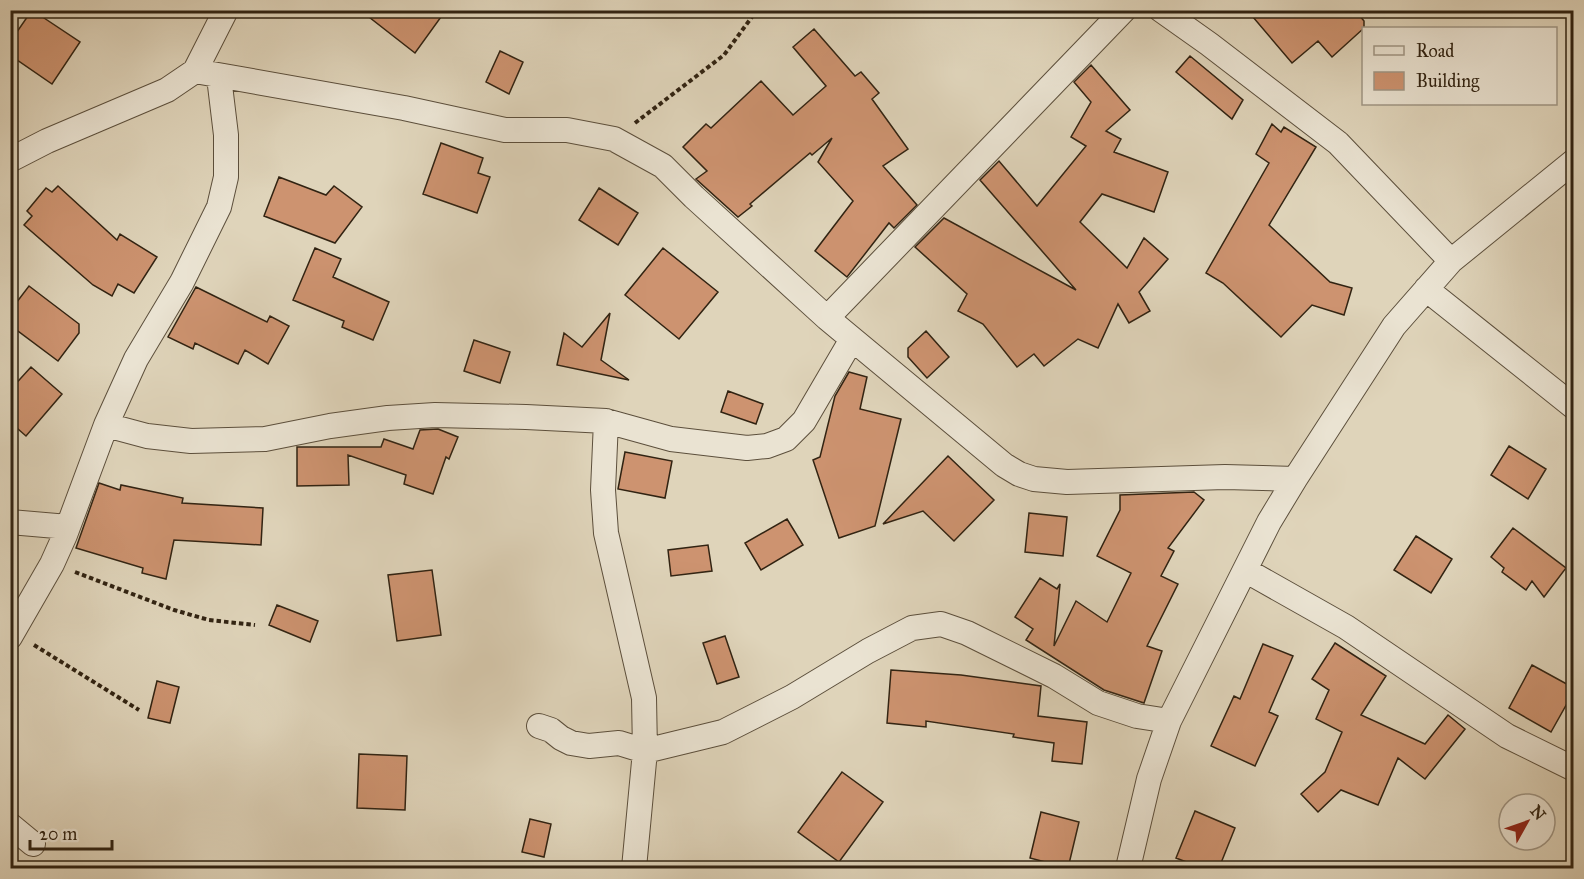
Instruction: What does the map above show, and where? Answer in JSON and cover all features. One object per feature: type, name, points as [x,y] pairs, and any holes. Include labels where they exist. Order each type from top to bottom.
[{"type":"street","points":[[10,160],[47,141],[167,90],[195,71],[226,10]]},
{"type":"street","points":[[827,318],[1124,10]]},
{"type":"street","points":[[1161,10],[1218,50],[1338,143],[1450,261]]},
{"type":"street","points":[[195,71],[404,108],[505,130],[567,130],[614,139],[663,166],[827,318],[1004,465],[1026,476],[1067,482],[1225,477],[1295,478]]},
{"type":"street","points":[[12,634],[52,564],[106,425],[136,359],[182,282],[219,207],[226,177],[226,135],[219,77]]},
{"type":"street","points":[[1128,868],[1149,779],[1169,721],[1269,522],[1295,478],[1394,326],[1450,261],[1574,161]]},
{"type":"street","points":[[1426,289],[1574,407]]},
{"type":"street","points":[[106,425],[147,436],[192,441],[266,439],[330,426],[388,418],[435,415],[526,417],[606,421],[671,439],[747,448],[767,446],[786,439],[804,421],[852,339]]},
{"type":"street","points":[[606,421],[603,490],[606,533],[644,698],[645,751],[634,868]]},
{"type":"street","points":[[10,522],[68,527]]},
{"type":"street","points":[[1245,570],[1346,627],[1507,736],[1574,770]]},
{"type":"street","points":[[539,726],[551,730],[571,743],[589,746],[619,743],[645,751],[723,732],[792,697],[868,651],[912,628],[941,624],[967,633],[1054,676],[1098,703],[1137,716],[1169,721]]},
{"type":"street","points":[[10,825],[33,844]]},
{"type":"path","points":[[614,139],[724,55],[757,10]]},
{"type":"path","points":[[52,564],[174,610],[210,620],[255,625]]},
{"type":"path","points":[[12,634],[139,710]]},
{"type":"building","points":[[32,10],[80,42],[52,84],[10,55],[10,42]]},
{"type":"building","points":[[360,10],[446,10],[415,53]]},
{"type":"building","points":[[1247,10],[1355,10],[1364,21],[1362,30],[1332,57],[1318,41],[1292,63]]},
{"type":"building","points":[[814,29],[855,76],[861,72],[879,93],[872,99],[908,149],[883,166],[917,205],[894,228],[889,223],[847,277],[815,251],[853,201],[818,162],[832,138],[812,155],[810,153],[738,217],[696,179],[707,171],[683,147],[706,124],[711,128],[761,81],[793,115],[826,86],[793,47]]},
{"type":"building","points":[[500,51],[523,62],[509,94],[486,82]]},
{"type":"building","points":[[1190,56],[1243,100],[1232,119],[1176,72]]},
{"type":"building","points":[[1091,65],[1130,110],[1106,131],[1121,139],[1114,152],[1168,172],[1154,212],[1102,194],[1080,222],[1127,268],[1144,238],[1168,259],[1139,292],[1150,311],[1129,323],[1118,304],[1098,348],[1078,339],[1044,366],[1034,354],[1017,367],[983,324],[958,311],[967,294],[915,247],[944,218],[1076,290],[980,180],[999,161],[1037,206],[1086,146],[1071,137],[1091,102],[1074,82]]},
{"type":"building","points":[[1272,124],[1281,132],[1284,127],[1316,147],[1269,225],[1330,282],[1352,288],[1344,315],[1312,305],[1281,337],[1223,283],[1206,273],[1269,163],[1256,154]]},
{"type":"building","points":[[441,143],[483,158],[478,173],[490,177],[477,213],[423,194]]},
{"type":"building","points":[[279,177],[326,195],[334,186],[362,207],[335,243],[264,216]]},
{"type":"building","points":[[58,186],[117,240],[120,234],[157,257],[134,293],[118,284],[112,296],[93,285],[24,225],[32,216],[27,211],[46,188],[52,192]]},
{"type":"building","points":[[599,188],[638,213],[618,245],[579,220]]},
{"type":"building","points":[[315,248],[341,259],[333,277],[389,302],[373,340],[342,327],[344,321],[293,300]]},
{"type":"building","points":[[663,248],[718,292],[679,339],[625,295]]},
{"type":"building","points":[[29,286],[79,324],[79,333],[58,361],[10,325],[10,311]]},
{"type":"building","points":[[196,287],[267,322],[270,316],[289,326],[268,364],[245,350],[238,364],[195,343],[193,349],[168,337]]},
{"type":"building","points":[[610,313],[601,360],[629,380],[557,365],[564,333],[582,347]]},
{"type":"building","points":[[926,331],[949,357],[927,378],[908,357],[908,348]]},
{"type":"building","points":[[474,340],[510,352],[500,383],[464,371]]},
{"type":"building","points":[[31,367],[62,394],[26,436],[10,422],[10,390]]},
{"type":"building","points":[[849,372],[867,377],[860,409],[901,419],[875,526],[839,538],[813,460],[820,457],[835,396]]},
{"type":"building","points":[[728,391],[763,404],[756,424],[721,412]]},
{"type":"building","points":[[438,429],[458,437],[449,459],[446,457],[433,494],[404,484],[406,475],[348,455],[349,485],[297,486],[297,447],[381,447],[384,439],[413,449],[420,430]]},
{"type":"building","points":[[1509,446],[1546,469],[1528,499],[1491,475]]},
{"type":"building","points":[[625,452],[672,461],[665,498],[618,489]]},
{"type":"building","points":[[948,456],[994,500],[954,541],[923,511],[883,524]]},
{"type":"building","points":[[99,483],[120,490],[121,485],[183,498],[182,503],[263,508],[261,545],[174,540],[166,579],[142,573],[143,568],[76,548]]},
{"type":"building","points":[[1194,492],[1204,500],[1168,548],[1174,551],[1161,576],[1178,584],[1147,646],[1162,651],[1144,703],[1104,690],[1026,640],[1033,629],[1015,617],[1040,578],[1057,589],[1060,584],[1054,646],[1076,601],[1107,622],[1131,573],[1097,556],[1120,510],[1120,495]]},
{"type":"building","points":[[1029,513],[1067,517],[1063,556],[1025,552]]},
{"type":"building","points":[[787,519],[803,545],[761,570],[745,543]]},
{"type":"building","points":[[1513,528],[1566,568],[1544,597],[1532,581],[1526,590],[1502,572],[1504,568],[1491,557]]},
{"type":"building","points":[[1416,536],[1452,559],[1431,593],[1394,570]]},
{"type":"building","points":[[708,545],[712,571],[671,576],[668,550]]},
{"type":"building","points":[[432,570],[441,635],[397,641],[388,575]]},
{"type":"building","points":[[277,605],[318,621],[310,642],[269,625]]},
{"type":"building","points":[[725,636],[739,677],[717,684],[703,643]]},
{"type":"building","points":[[1335,643],[1386,676],[1361,715],[1425,744],[1448,715],[1465,729],[1425,779],[1398,758],[1378,805],[1341,790],[1318,812],[1301,794],[1325,772],[1342,732],[1316,719],[1329,690],[1312,679]]},
{"type":"building","points":[[1263,644],[1293,656],[1269,712],[1278,716],[1255,766],[1211,746],[1234,696],[1240,699]]},
{"type":"building","points":[[1532,665],[1574,688],[1551,732],[1509,708]]},
{"type":"building","points":[[891,670],[961,675],[1041,686],[1038,716],[1087,722],[1082,764],[1052,761],[1054,743],[1013,737],[1014,734],[926,721],[926,727],[887,723]]},
{"type":"building","points":[[157,681],[179,687],[170,723],[148,718]]},
{"type":"building","points":[[359,754],[407,756],[405,810],[357,808]]},
{"type":"building","points":[[842,772],[883,802],[839,862],[798,832]]},
{"type":"building","points":[[1195,811],[1235,828],[1219,868],[1202,868],[1176,858]]},
{"type":"building","points":[[1041,812],[1079,822],[1068,868],[1030,858]]},
{"type":"building","points":[[530,819],[551,824],[544,857],[522,852]]}]
